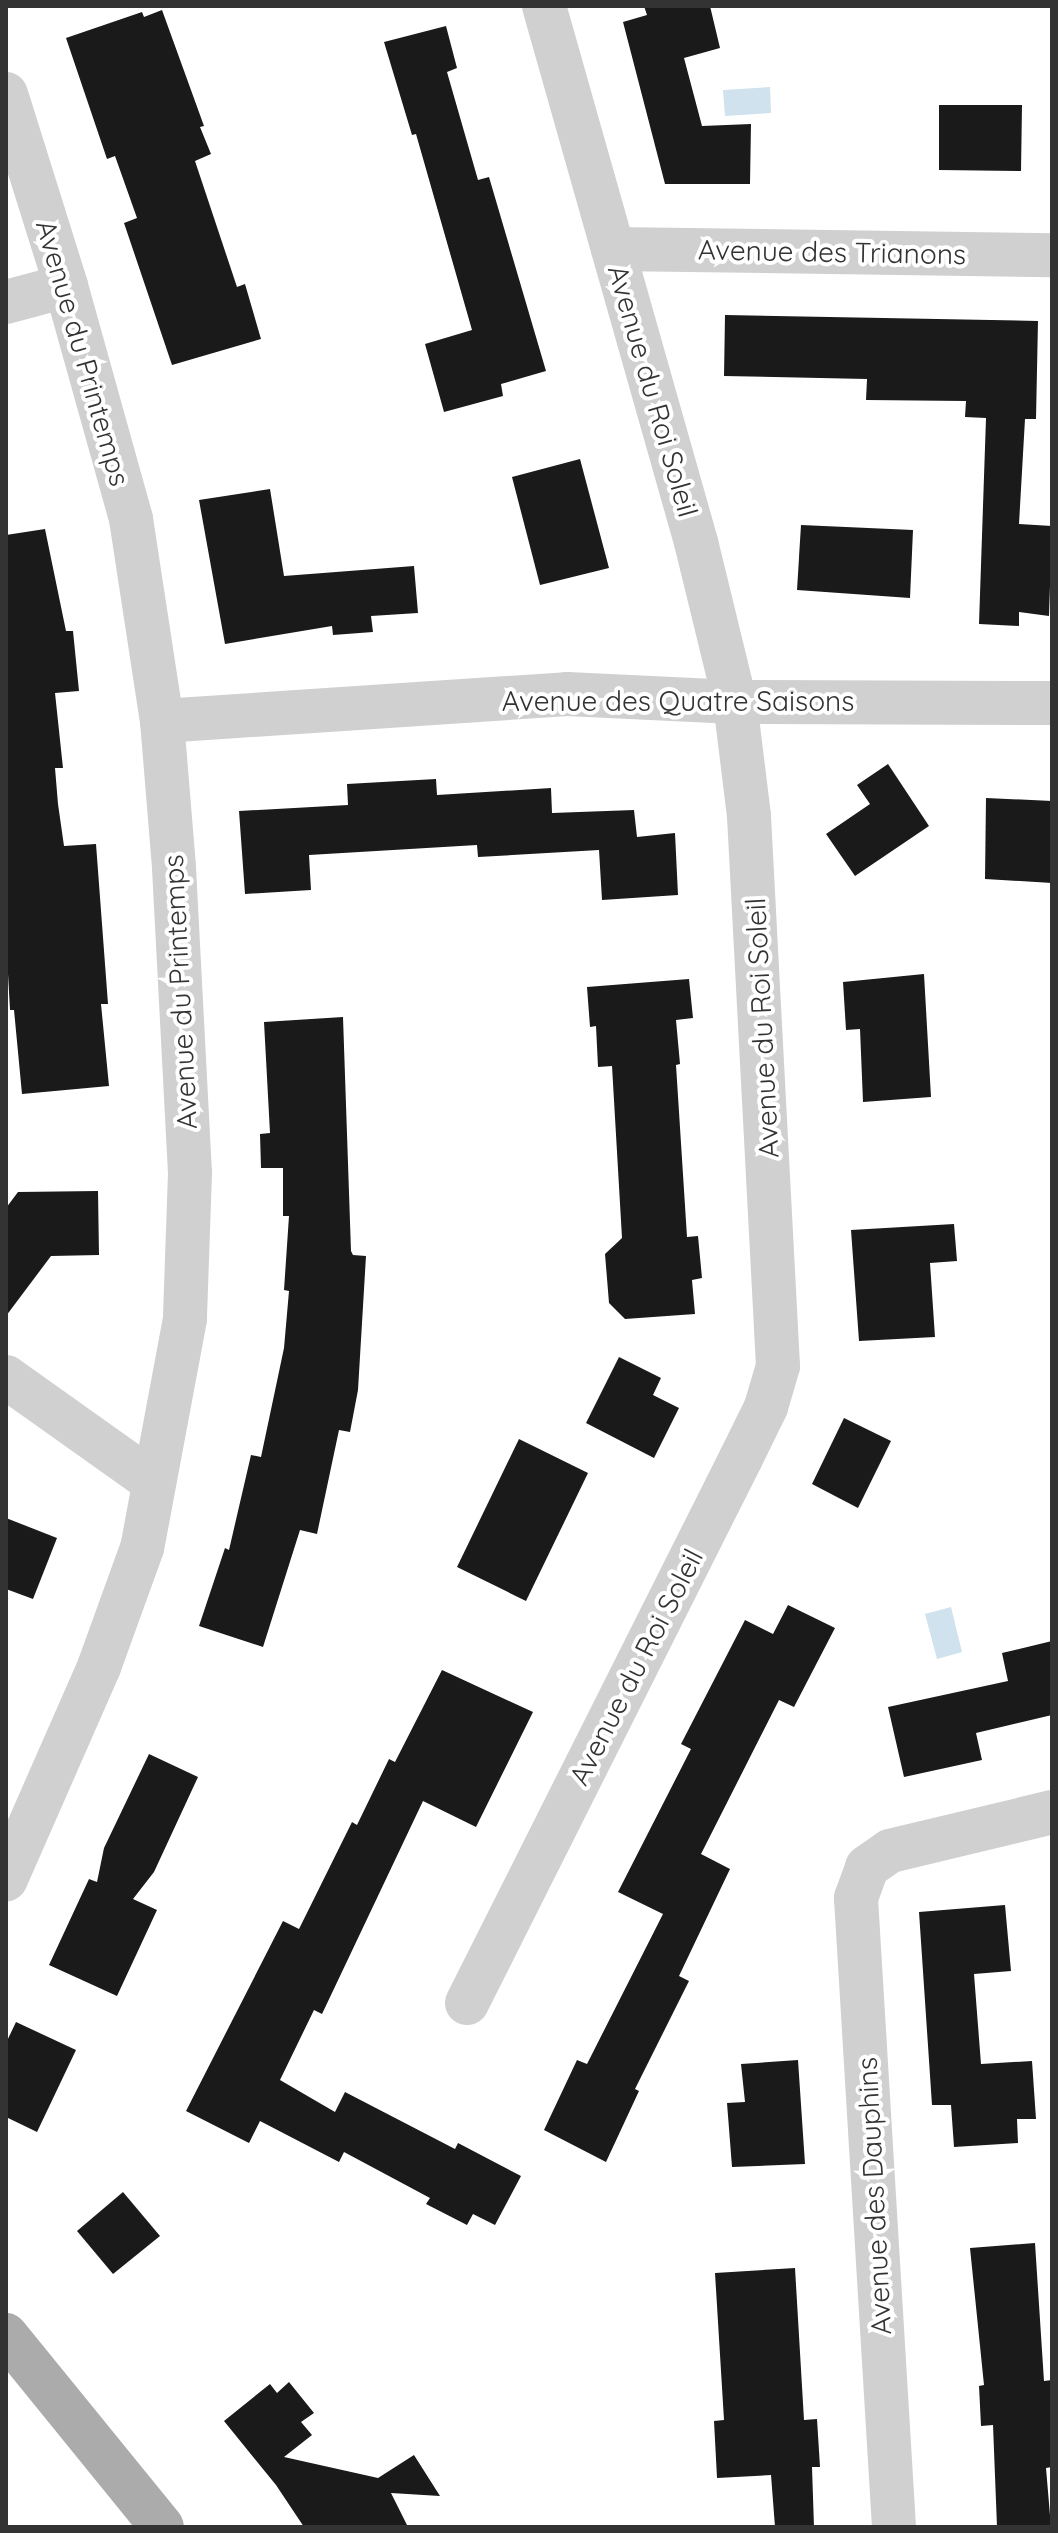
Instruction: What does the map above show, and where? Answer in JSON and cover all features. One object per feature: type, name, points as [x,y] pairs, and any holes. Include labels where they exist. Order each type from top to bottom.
[{"type":"main road","points":[[6,2335],[162,2527]]},
{"type":"street","name":"Avenue du Roi Soleil","points":[[467,2003],[748,1445],[766,1407],[778,1366],[749,816],[735,702],[696,542],[544,6]]},
{"type":"street","name":"Avenue du Printemps","points":[[6,94],[66,286],[131,519],[162,721],[174,868],[190,1173],[185,1319],[142,1548],[99,1667],[6,1879]]},
{"type":"street","name":"Avenue des Trianons","points":[[613,249],[1052,255]]},
{"type":"street","points":[[6,302],[66,286]]},
{"type":"street","name":"Avenue des Quatre Saisons","points":[[162,721],[567,694],[735,702],[1052,703]]},
{"type":"street","points":[[6,1377],[154,1482]]},
{"type":"street","name":"Avenue des Dauphins","points":[[894,2527],[856,1898],[867,1867],[890,1851],[1052,1812]]},
{"type":"water","points":[[770,87],[771,113],[725,116],[723,90]]},
{"type":"water","points":[[951,1607],[962,1652],[937,1659],[925,1614]]},
{"type":"building","points":[[644,6],[710,6],[720,48],[684,58],[702,126],[751,124],[750,184],[665,184],[623,22],[647,15]]},
{"type":"building","points":[[162,10],[211,154],[195,161],[237,287],[245,284],[261,339],[172,365],[124,223],[137,218],[115,156],[107,159],[66,38],[142,12],[144,17]]},
{"type":"building","points":[[446,26],[457,68],[447,72],[478,180],[489,177],[546,371],[501,384],[503,396],[444,412],[425,344],[472,330],[416,134],[412,135],[384,42]]},
{"type":"building","points":[[939,105],[1022,105],[1021,171],[939,170]]},
{"type":"building","points":[[725,315],[1038,321],[1036,419],[1025,419],[1019,524],[1052,526],[1049,616],[1019,612],[1019,626],[979,624],[986,418],[965,417],[966,401],[866,400],[867,379],[724,376]]},
{"type":"building","points":[[580,459],[609,568],[540,585],[512,477]]},
{"type":"building","points":[[270,489],[284,576],[414,566],[418,613],[371,616],[373,632],[333,635],[332,626],[225,644],[199,500]]},
{"type":"building","points":[[801,525],[913,530],[910,598],[797,590]]},
{"type":"building","points":[[45,529],[66,631],[73,631],[79,691],[55,693],[63,768],[55,768],[58,804],[64,846],[96,844],[108,1004],[101,1004],[109,1086],[22,1094],[14,1010],[10,1010],[6,938],[6,535]]},
{"type":"building","points":[[888,764],[929,826],[855,876],[826,834],[870,804],[857,785]]},
{"type":"building","points":[[436,779],[437,795],[551,788],[552,813],[634,810],[637,837],[675,833],[678,895],[602,900],[599,850],[478,857],[477,845],[309,855],[311,890],[245,894],[239,811],[348,805],[347,784]]},
{"type":"building","points":[[986,798],[1052,801],[1052,883],[985,879]]},
{"type":"building","points":[[924,974],[931,1097],[863,1102],[860,1029],[846,1030],[843,982]]},
{"type":"building","points":[[689,979],[693,1018],[676,1020],[680,1064],[676,1065],[687,1237],[698,1236],[702,1278],[692,1280],[695,1314],[625,1319],[609,1303],[605,1254],[622,1238],[612,1066],[598,1067],[596,1026],[590,1027],[587,987]]},
{"type":"building","points":[[343,1017],[351,1251],[353,1255],[366,1256],[358,1390],[350,1432],[339,1430],[317,1534],[300,1530],[263,1647],[199,1626],[225,1548],[229,1550],[251,1455],[261,1457],[284,1348],[289,1291],[284,1290],[289,1216],[283,1216],[283,1168],[261,1168],[260,1134],[270,1133],[264,1022]]},
{"type":"building","points":[[98,1191],[99,1255],[51,1256],[6,1316],[6,1208],[18,1192]]},
{"type":"building","points":[[954,1224],[957,1261],[930,1263],[935,1337],[859,1341],[851,1230]]},
{"type":"building","points":[[619,1357],[661,1378],[653,1395],[679,1408],[654,1458],[586,1423]]},
{"type":"building","points":[[844,1418],[891,1441],[858,1508],[812,1484]]},
{"type":"building","points":[[519,1439],[588,1473],[526,1601],[457,1567]]},
{"type":"building","points":[[6,1518],[57,1538],[33,1599],[6,1589]]},
{"type":"building","points":[[788,1605],[835,1628],[794,1707],[779,1700],[701,1854],[730,1869],[679,1976],[689,1981],[635,2089],[639,2091],[606,2162],[544,2130],[577,2060],[587,2064],[663,1914],[618,1892],[691,1749],[681,1744],[745,1620],[773,1634]]},
{"type":"building","points":[[1052,1641],[1052,1715],[976,1733],[982,1760],[904,1777],[888,1707],[1008,1681],[1002,1653]]},
{"type":"building","points":[[442,1670],[533,1712],[476,1827],[423,1801],[322,2014],[314,2010],[280,2080],[335,2112],[345,2092],[455,2149],[458,2143],[521,2176],[495,2225],[473,2214],[467,2225],[426,2204],[430,2198],[344,2152],[339,2162],[260,2121],[249,2143],[186,2111],[283,1921],[299,1929],[352,1822],[357,1825],[389,1759],[395,1762]]},
{"type":"building","points":[[149,1754],[198,1777],[154,1872],[133,1899],[157,1910],[117,1996],[49,1965],[89,1879],[97,1882],[104,1848]]},
{"type":"building","points":[[1005,1905],[1011,1971],[974,1974],[981,2064],[1032,2061],[1036,2119],[1017,2119],[1018,2143],[954,2147],[951,2105],[932,2105],[919,1912]]},
{"type":"building","points":[[16,2022],[76,2050],[37,2132],[6,2117],[6,2043]]},
{"type":"building","points":[[798,2060],[805,2164],[732,2167],[727,2103],[745,2102],[741,2064]]},
{"type":"building","points":[[123,2192],[160,2236],[113,2274],[77,2231]]},
{"type":"building","points":[[1035,2243],[1044,2381],[1052,2380],[1052,2467],[1046,2468],[1051,2527],[997,2527],[993,2425],[981,2426],[979,2386],[984,2385],[970,2248]]},
{"type":"building","points":[[795,2268],[804,2420],[817,2419],[820,2467],[812,2467],[814,2527],[775,2527],[771,2475],[717,2478],[714,2421],[724,2420],[715,2273]]},
{"type":"building","points":[[289,2382],[314,2413],[301,2422],[312,2435],[284,2457],[378,2478],[414,2455],[440,2496],[391,2493],[408,2527],[304,2527],[276,2485],[224,2421],[270,2384],[277,2393]]}]
